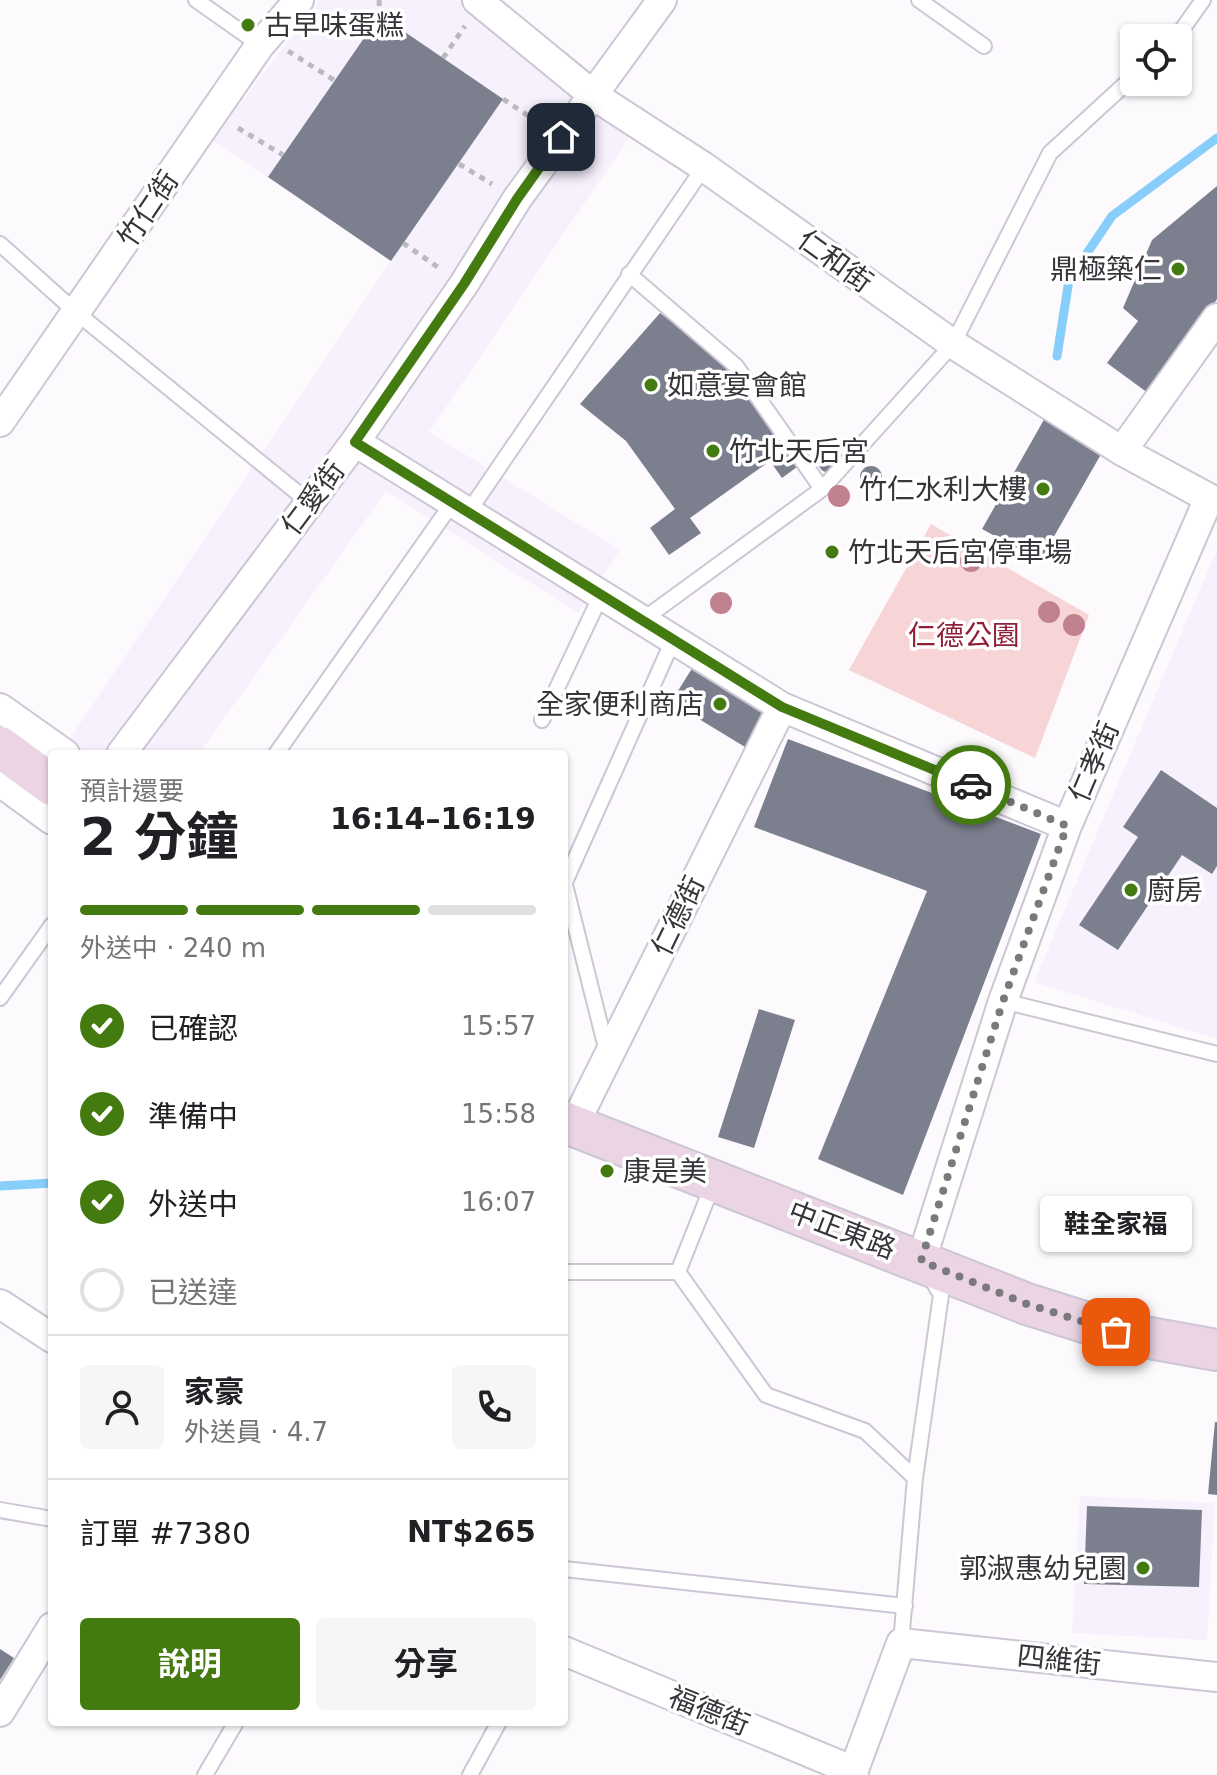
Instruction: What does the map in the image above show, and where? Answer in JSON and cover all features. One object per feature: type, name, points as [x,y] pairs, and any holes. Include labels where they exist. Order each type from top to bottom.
[{"type":"main road","points":[[0,747],[48,782]]},
{"type":"main road","name":"中正東路","points":[[569,1124],[1027,1304],[1116,1332],[1216,1346]]},
{"type":"street","name":"竹仁街","points":[[0,422],[264,41],[299,0]]},
{"type":"street","name":"仁愛街","points":[[124,750],[355,442],[464,284],[517,199],[662,0]]},
{"type":"street","name":"仁和街","points":[[479,2],[593,95],[704,167],[953,344],[1122,451],[1213,493]]},
{"type":"street","points":[[1122,451],[1217,318]]},
{"type":"street","points":[[355,442],[782,707],[1067,826]]},
{"type":"street","name":"仁孝街","points":[[921,1261],[1003,1001],[1067,826],[1213,493]]},
{"type":"street","name":"仁德街","points":[[569,1124],[608,1056],[782,707]]},
{"type":"street","points":[[0,708],[59,750]]},
{"type":"street","points":[[0,782],[48,817]]},
{"type":"street","points":[[0,1304],[48,1335]]},
{"type":"street","points":[[0,1712],[48,1634]]},
{"type":"street","points":[[858,1774],[901,1643]]},
{"type":"street","name":"四維街","points":[[901,1643],[1217,1677]]},
{"type":"street","name":"福德街","points":[[568,1653],[858,1774]]},
{"type":"lane","points":[[196,0],[264,41]]},
{"type":"lane","points":[[919,0],[984,46]]},
{"type":"lane","points":[[1186,24],[1203,0]]},
{"type":"lane","points":[[644,619],[822,489],[953,344],[1050,153],[1120,89]]},
{"type":"lane","points":[[279,750],[461,507],[704,167]]},
{"type":"lane","points":[[0,244],[77,313],[310,503]]},
{"type":"lane","points":[[629,274],[736,366],[822,489]]},
{"type":"lane","points":[[542,720],[602,593]]},
{"type":"lane","points":[[568,873],[674,638]]},
{"type":"lane","points":[[568,898],[608,1056]]},
{"type":"lane","points":[[0,998],[48,931]]},
{"type":"lane","points":[[1003,1001],[1217,1054]]},
{"type":"lane","points":[[678,1272],[714,1180]]},
{"type":"lane","points":[[901,1643],[915,1478],[941,1295],[921,1261]]},
{"type":"lane","points":[[568,1272],[678,1272]]},
{"type":"lane","points":[[678,1272],[766,1395],[865,1431],[915,1478]]},
{"type":"lane","points":[[0,1510],[48,1518]]},
{"type":"lane","points":[[568,1569],[905,1606]]},
{"type":"lane","points":[[205,1775],[234,1726]]},
{"type":"lane","points":[[470,1775],[497,1726]]},
{"type":"path","points":[[379,0],[380,15]]},
{"type":"path","points":[[443,58],[479,2]]},
{"type":"path","points":[[264,41],[334,80]]},
{"type":"path","points":[[503,99],[561,137]]},
{"type":"path","points":[[214,112],[283,155]]},
{"type":"path","points":[[459,164],[517,199]]},
{"type":"path","points":[[403,243],[464,284]]},
{"type":"shaded area","points":[[320,0],[465,0],[632,133],[429,432],[620,550],[578,613],[386,491],[202,750],[78,750],[67,743],[391,261],[212,140]]},
{"type":"shaded area","points":[[1217,549],[1217,1039],[1034,982]]},
{"type":"shaded area","name":"郭淑惠幼兒園","points":[[1080,1496],[1215,1503],[1207,1640],[1072,1633]]},
{"type":"green space","name":"仁德公園","points":[[931,524],[1089,615],[1035,758],[849,670]]},
{"type":"building","points":[[380,15],[503,99],[391,261],[268,177]]},
{"type":"building","name":"鼎極築仁","points":[[1217,186],[1217,299],[1152,396],[1107,363],[1138,321],[1123,308],[1152,240]]},
{"type":"building","name":"竹北天后宮","points":[[660,313],[732,367],[801,464],[782,478],[770,461],[690,518],[701,533],[669,555],[650,528],[675,509],[626,441],[580,404]]},
{"type":"building","name":"竹仁水利大樓","points":[[1046,416],[1104,449],[1040,561],[982,529]]},
{"type":"building","points":[[827,456],[835,464],[827,472],[819,464]]},
{"type":"building","points":[[871,466],[879,469],[882,477],[879,485],[871,488],[863,485],[860,477],[863,469]]},
{"type":"building","name":"全家便利商店","points":[[696,662],[769,707],[745,747],[671,702]]},
{"type":"building","points":[[788,739],[1041,834],[903,1195],[818,1159],[927,891],[754,827]]},
{"type":"building","name":"廚房","points":[[1161,770],[1217,808],[1217,866],[1212,874],[1182,855],[1118,950],[1079,925],[1138,837],[1123,827]]},
{"type":"building","points":[[759,1009],[795,1020],[754,1148],[718,1137]]},
{"type":"building","points":[[1217,1422],[1217,1495],[1208,1494]]},
{"type":"building","points":[[1087,1506],[1202,1510],[1199,1587],[1084,1584]]},
{"type":"building","points":[[0,1649],[14,1658],[0,1680]]},
{"type":"waterway","points":[[1057,356],[1069,280],[1112,216],[1217,138]]},
{"type":"waterway","points":[[0,1186],[48,1183]]},
{"type":"way so far","points":[[971,785],[1067,826],[1003,1001],[921,1261],[1027,1304],[1116,1332]]},
{"type":"place","name":"古早味蛋糕","points":[[248,25]]},
{"type":"place","name":"鼎極築仁","points":[[1178,269]]},
{"type":"place","name":"如意宴會館","points":[[651,385]]},
{"type":"place","name":"竹北天后宮","points":[[713,451]]},
{"type":"place","name":"竹仁水利大樓","points":[[1043,489]]},
{"type":"place","name":"竹北天后宮停車場","points":[[832,552]]},
{"type":"place","name":"全家便利商店","points":[[720,704]]},
{"type":"place","name":"廚房","points":[[1131,890]]},
{"type":"place","name":"康是美","points":[[607,1171]]},
{"type":"place","name":"鞋全家福","points":[[1116,1332]]},
{"type":"place","name":"郭淑惠幼兒園","points":[[1143,1568]]},
{"type":"route","points":[[561,137],[355,442],[782,707],[971,785]]}]
